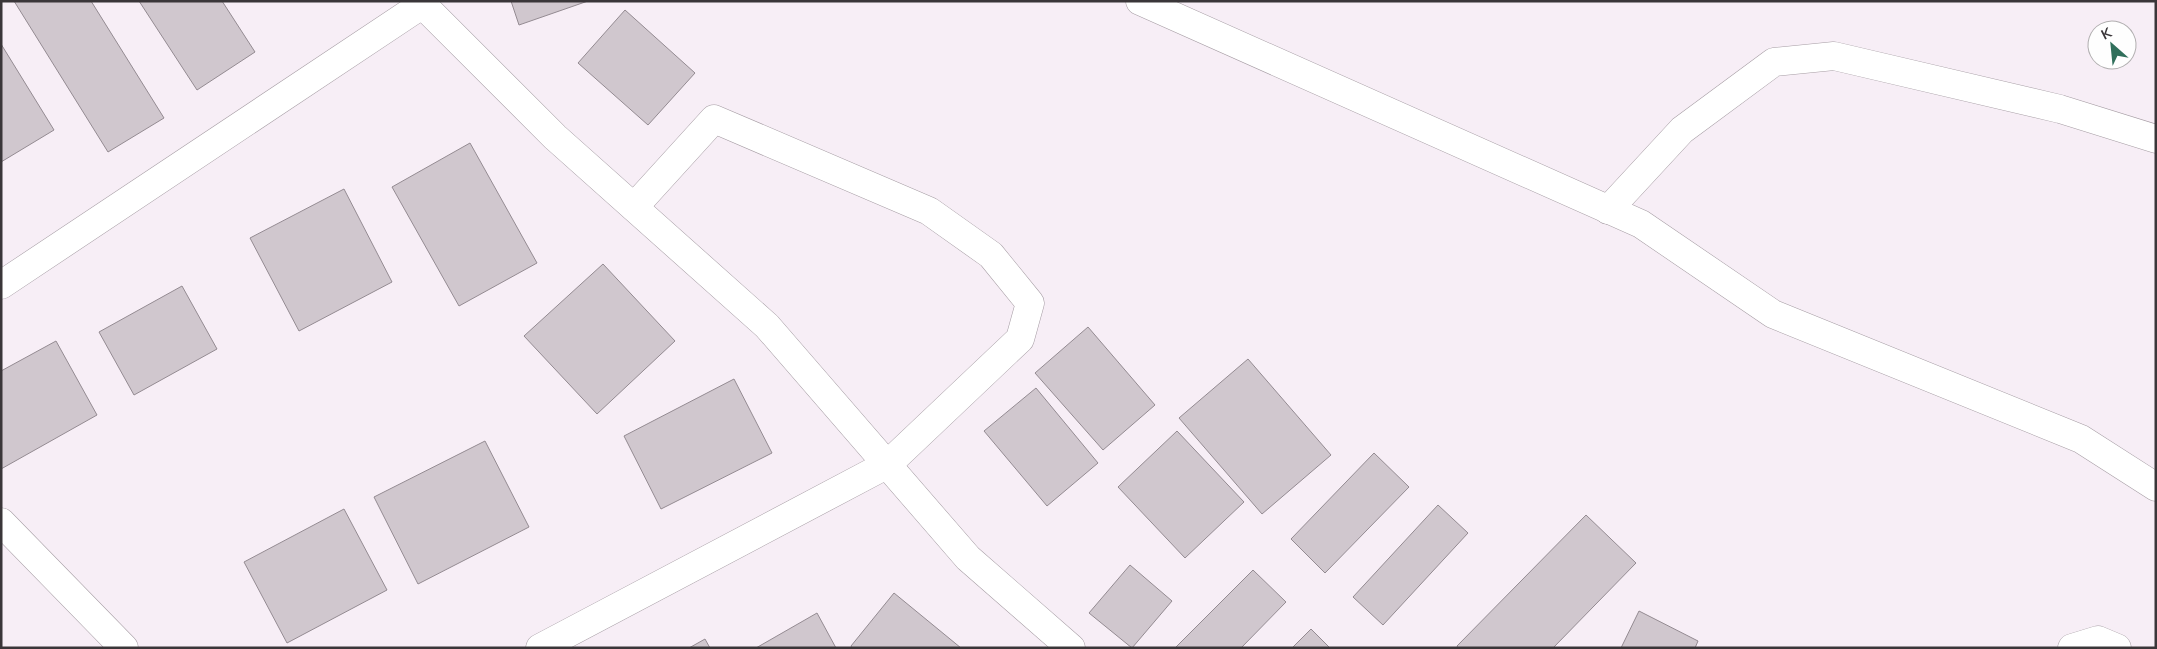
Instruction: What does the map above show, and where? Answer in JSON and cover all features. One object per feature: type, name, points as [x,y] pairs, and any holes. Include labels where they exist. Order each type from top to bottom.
[{"type":"street","points":[[1140,1],[1641,224],[1773,314],[2081,439],[2156,487]]},
{"type":"street","points":[[1,285],[422,2],[555,137],[767,326],[968,558],[1071,648]]},
{"type":"street","points":[[1608,210],[1682,130],[1774,62],[1834,56],[2060,108],[2156,139]]},
{"type":"street","points":[[540,648],[888,464],[1020,339],[1030,303],[991,255],[929,211],[714,119],[634,207]]},
{"type":"street","points":[[1,522],[124,648]]},
{"type":"street","points":[[2072,648],[2098,640],[2117,648]]},
{"type":"building","points":[[14,1],[91,1],[164,118],[108,152]]},
{"type":"building","points":[[139,1],[222,1],[255,52],[197,90]]},
{"type":"building","points":[[511,1],[588,1],[519,25]]},
{"type":"building","points":[[625,10],[695,73],[648,125],[578,63]]},
{"type":"building","points":[[1,44],[54,130],[1,162]]},
{"type":"building","points":[[470,143],[537,263],[459,306],[392,187]]},
{"type":"building","points":[[344,189],[392,282],[299,331],[250,238]]},
{"type":"building","points":[[603,264],[675,341],[597,414],[524,336]]},
{"type":"building","points":[[182,286],[217,349],[134,395],[99,332]]},
{"type":"building","points":[[1088,327],[1155,405],[1103,450],[1035,373]]},
{"type":"building","points":[[56,341],[97,415],[1,469],[1,371]]},
{"type":"building","points":[[1248,359],[1331,455],[1262,514],[1179,418]]},
{"type":"building","points":[[734,379],[772,453],[661,509],[624,436]]},
{"type":"building","points":[[1036,388],[1098,463],[1047,506],[984,431]]},
{"type":"building","points":[[1177,431],[1244,502],[1185,558],[1118,487]]},
{"type":"building","points":[[485,441],[529,527],[418,584],[374,497]]},
{"type":"building","points":[[1374,453],[1409,487],[1325,573],[1291,539]]},
{"type":"building","points":[[1438,505],[1468,533],[1383,625],[1353,597]]},
{"type":"building","points":[[344,509],[387,590],[287,643],[244,562]]},
{"type":"building","points":[[1586,515],[1636,563],[1553,648],[1458,648],[1457,646]]},
{"type":"building","points":[[1130,565],[1172,601],[1132,648],[1089,613]]},
{"type":"building","points":[[1253,570],[1286,602],[1241,648],[1175,648]]},
{"type":"building","points":[[894,593],[961,648],[852,648],[851,646]]},
{"type":"building","points":[[1639,611],[1698,641],[1695,648],[1621,648]]},
{"type":"building","points":[[817,613],[836,648],[756,648]]},
{"type":"building","points":[[1311,629],[1330,648],[1292,648]]},
{"type":"building","points":[[705,639],[710,648],[689,648]]}]
